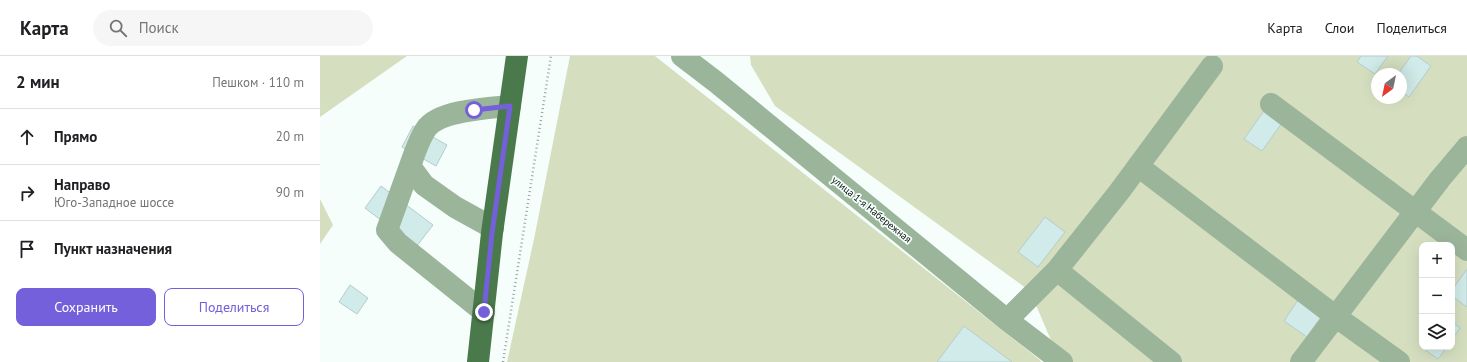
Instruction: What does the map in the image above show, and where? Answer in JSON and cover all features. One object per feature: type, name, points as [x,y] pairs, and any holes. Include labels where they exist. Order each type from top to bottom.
[{"type":"main road","points":[[478,362],[492,228],[517,56]]},
{"type":"street","name":"улица 1-я Набережная","points":[[682,56],[1059,361]]},
{"type":"street","points":[[1008,320],[1057,270],[1138,166],[1212,66]]},
{"type":"street","points":[[1271,104],[1467,250]]},
{"type":"street","points":[[484,312],[398,243],[387,230],[402,186],[426,128],[442,117],[474,110],[510,106]]},
{"type":"street","points":[[1301,362],[1415,211],[1467,147]]},
{"type":"street","points":[[410,166],[424,185],[456,207],[492,228]]},
{"type":"street","points":[[1138,166],[1398,362]]},
{"type":"street","points":[[1057,270],[1171,362]]},
{"type":"path","points":[[503,362],[551,56]]},
{"type":"green space","points":[[320,56],[407,56],[320,117]]},
{"type":"green space","points":[[570,56],[655,56],[1041,362],[507,362],[534,239]]},
{"type":"green space","points":[[750,56],[1467,56],[1467,362],[1057,362],[1059,359],[1030,291],[775,106],[751,65]]},
{"type":"green space","points":[[320,199],[333,225],[320,244]]},
{"type":"building","points":[[1361,56],[1388,56],[1379,68],[1371,68],[1371,71],[1357,62]]},
{"type":"building","points":[[1411,56],[1417,56],[1431,66],[1409,97],[1407,96],[1407,68],[1402,68]]},
{"type":"building","points":[[1266,108],[1284,120],[1262,151],[1244,139]]},
{"type":"building","points":[[413,126],[447,145],[436,166],[402,147]]},
{"type":"building","points":[[381,186],[433,225],[416,247],[365,208]]},
{"type":"building","points":[[1045,217],[1065,232],[1038,267],[1018,252]]},
{"type":"building","points":[[1467,269],[1467,307],[1455,298],[1455,286]]},
{"type":"building","points":[[350,285],[368,298],[357,314],[339,302]]},
{"type":"building","points":[[1300,297],[1323,314],[1307,337],[1284,321]]},
{"type":"building","points":[[1455,324],[1460,328],[1455,335]]},
{"type":"building","points":[[964,326],[1012,362],[937,362]]},
{"type":"building","points":[[1426,350],[1445,350],[1438,359]]},
{"type":"route","points":[[474,110],[510,106],[492,233],[484,312]]}]
